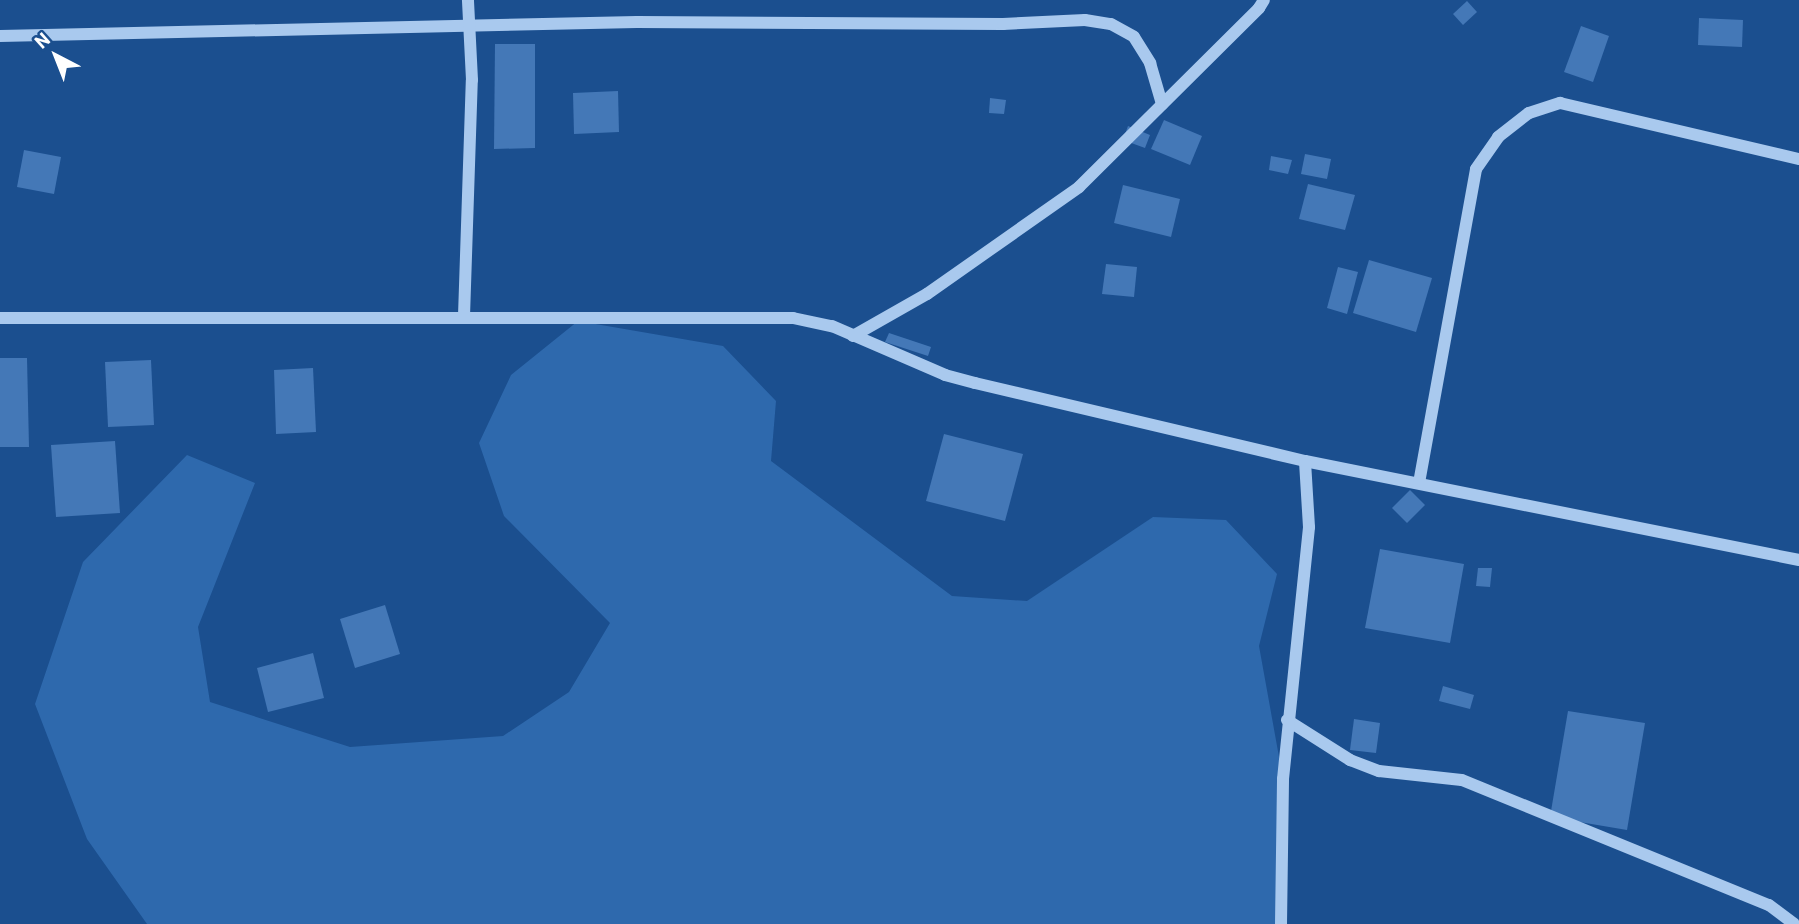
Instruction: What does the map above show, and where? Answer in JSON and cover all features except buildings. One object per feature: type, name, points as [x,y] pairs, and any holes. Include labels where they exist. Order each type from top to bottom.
[{"type":"street","points":[[464,316],[472,80],[468,0]]},
{"type":"street","points":[[853,336],[927,294],[1079,187],[1264,0]]},
{"type":"street","points":[[0,36],[637,22],[1003,24],[1085,20],[1111,24],[1134,37],[1150,64],[1162,104]]},
{"type":"street","points":[[1419,484],[1476,169],[1497,137],[1529,113],[1560,103],[1799,159]]},
{"type":"street","points":[[0,318],[793,318],[832,326],[945,375],[1305,461],[1799,559]]},
{"type":"street","points":[[1281,924],[1287,720],[1309,527],[1305,461]]},
{"type":"street","points":[[1287,720],[1350,760],[1390,773],[1461,779],[1769,905],[1794,924]]},
{"type":"shaded area","points":[[578,321],[723,346],[776,401],[771,461],[952,596],[1027,601],[1153,517],[1226,520],[1277,574],[1259,646],[1283,779],[1281,924],[147,924],[87,839],[35,704],[83,562],[187,455],[255,483],[198,627],[210,702],[350,747],[503,736],[569,692],[610,623],[504,516],[479,443],[511,375]]}]
